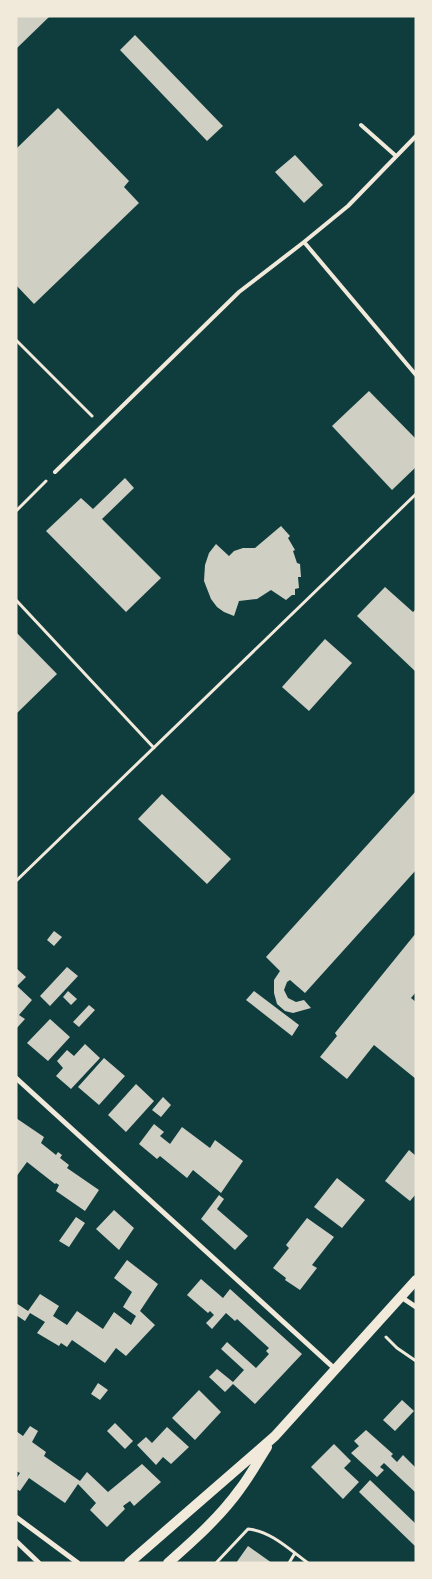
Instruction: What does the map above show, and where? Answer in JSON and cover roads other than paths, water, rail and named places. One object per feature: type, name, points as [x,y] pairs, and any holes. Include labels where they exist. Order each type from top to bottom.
[{"type":"main road","points":[[129,1563],[275,1436],[416,1280]]},
{"type":"main road","points":[[401,1296],[416,1285]]},
{"type":"main road","points":[[168,1563],[204,1531],[228,1505],[275,1436]]},
{"type":"street","points":[[16,1078],[336,1369]]},
{"type":"street","points":[[401,1296],[416,1307]]},
{"type":"street","points":[[16,1517],[78,1563]]},
{"type":"street","points":[[16,1540],[39,1563]]},
{"type":"lane","points":[[361,125],[396,156]]},
{"type":"lane","points":[[56,472],[239,292],[348,206],[416,136]]},
{"type":"lane","points":[[304,242],[416,375]]}]
